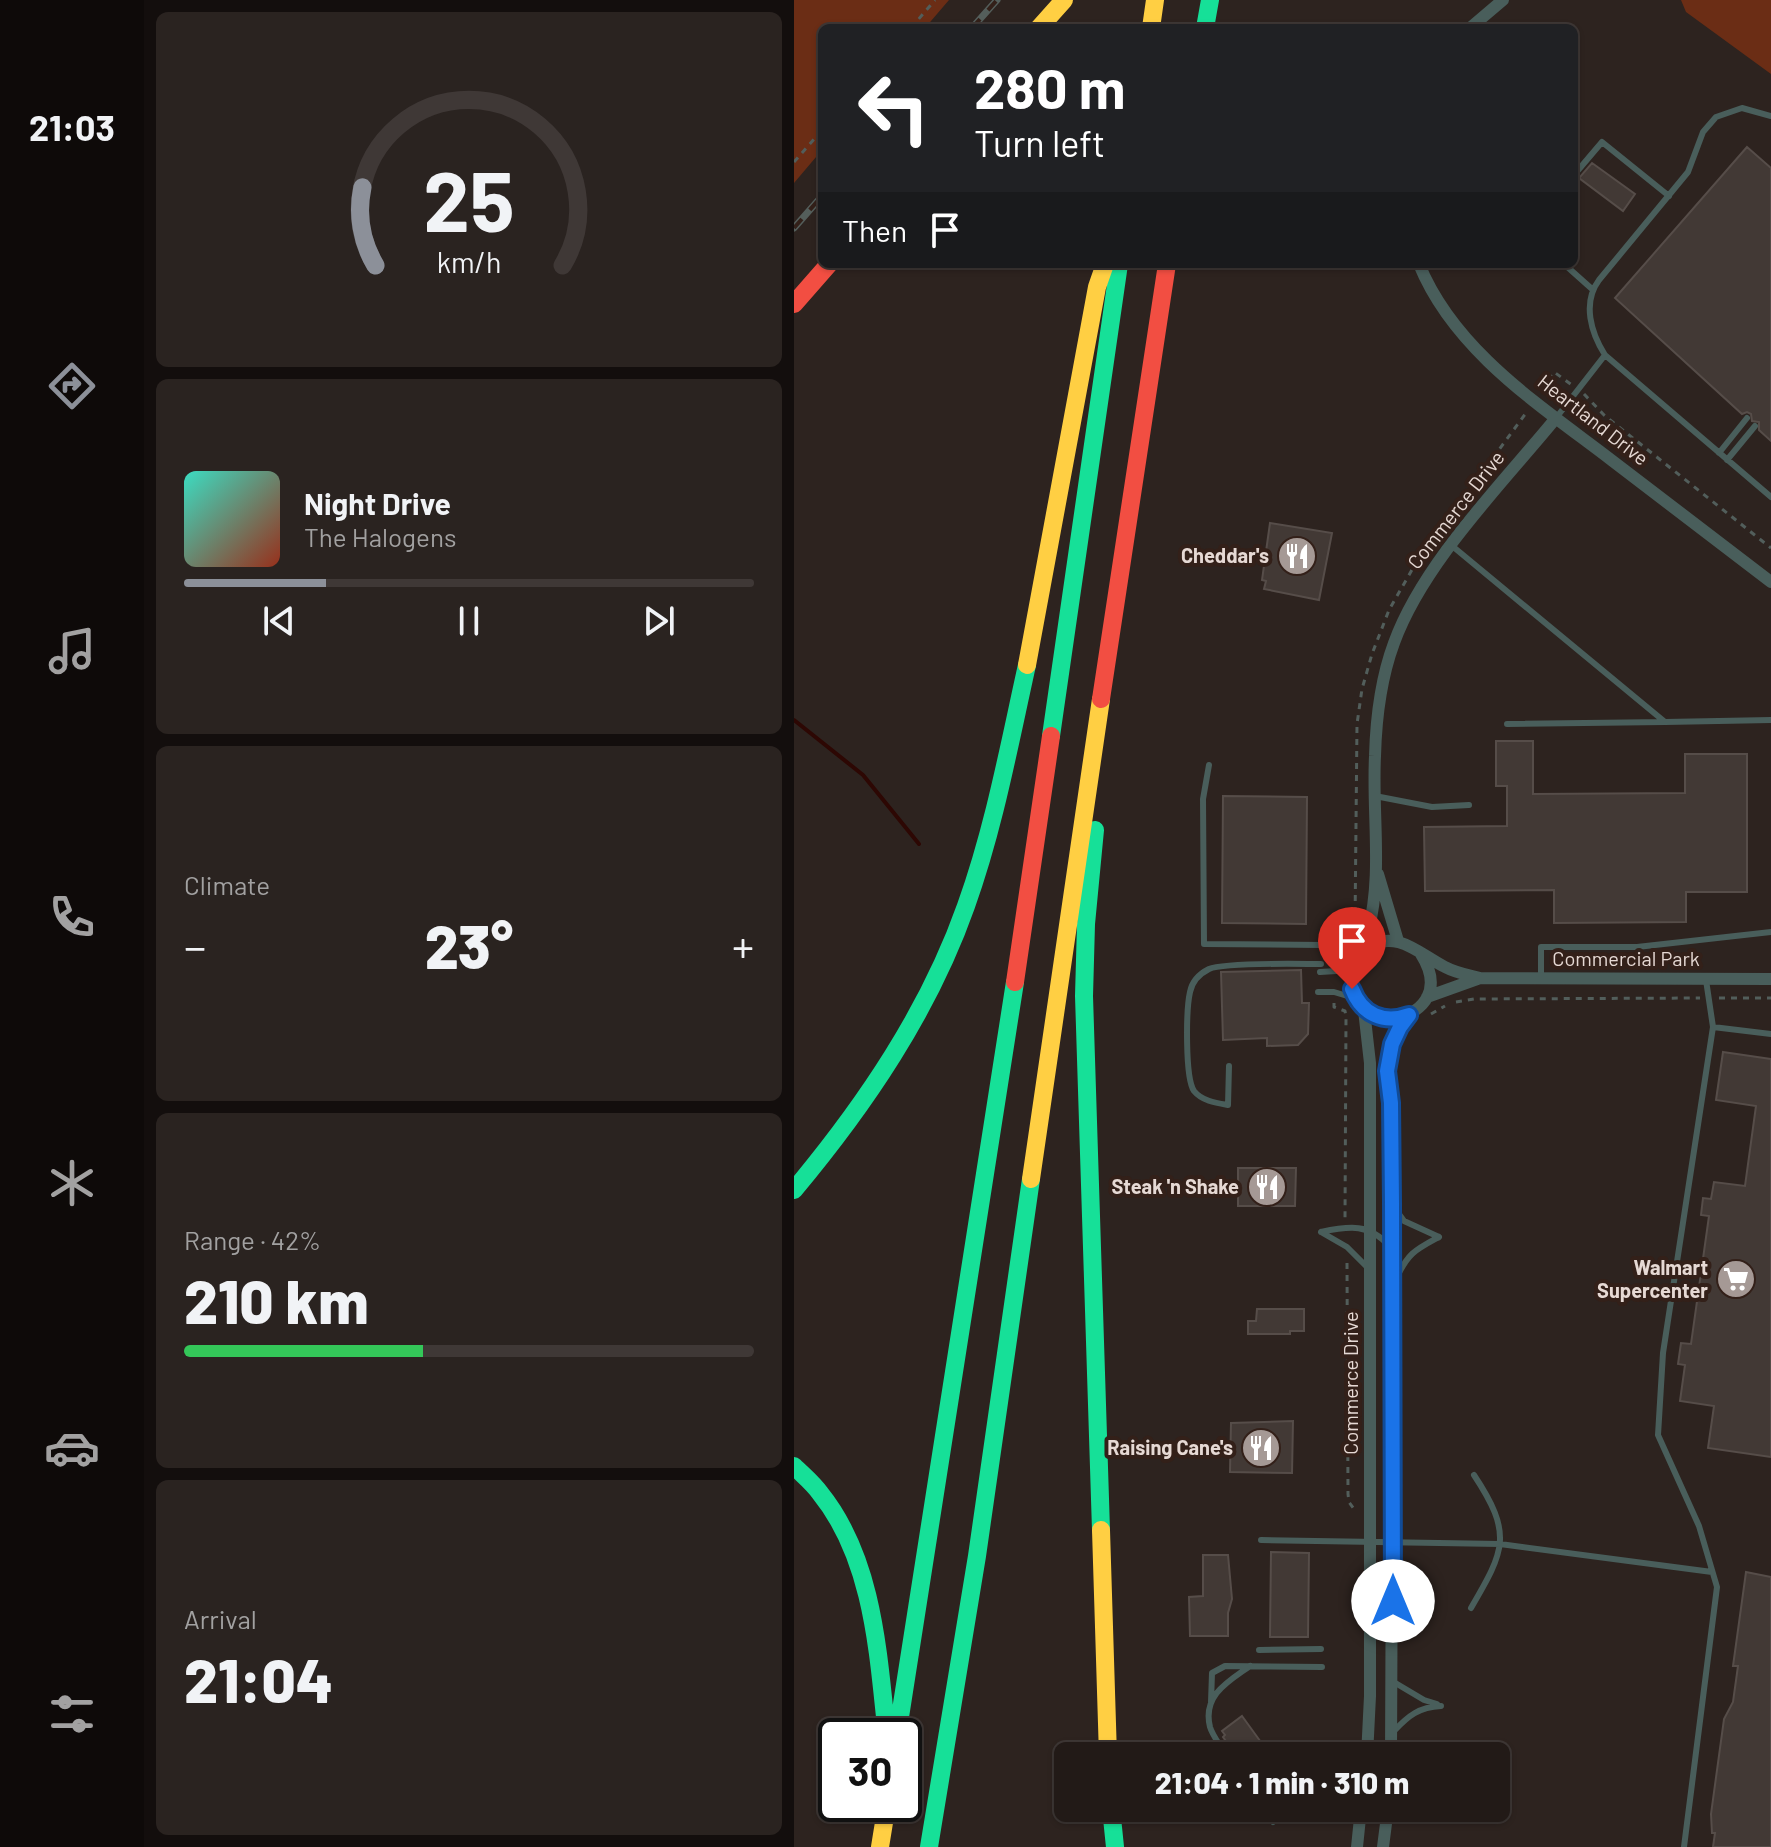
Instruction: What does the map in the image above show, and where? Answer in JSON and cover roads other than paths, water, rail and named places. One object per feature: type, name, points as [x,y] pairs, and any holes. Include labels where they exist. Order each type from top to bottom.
[{"type":"main road","points":[[1043,24],[1064,0]]},
{"type":"main road","points":[[1152,24],[1155,0]]},
{"type":"main road","points":[[1206,24],[1210,0]]},
{"type":"main road","points":[[794,304],[826,268]]},
{"type":"main road","points":[[794,1190],[861,1104],[898,1046],[929,993],[967,903],[999,790],[1040,610],[1097,287],[1104,268]]},
{"type":"main road","points":[[900,1718],[1002,1074],[1118,268]]},
{"type":"main road","points":[[929,1847],[943,1799],[1110,637],[1166,268]]},
{"type":"main road","points":[[1108,1742],[1084,996],[1086,924],[1110,637]]},
{"type":"main road","points":[[794,1466],[823,1495],[854,1553],[873,1623],[885,1718]]},
{"type":"main road","points":[[943,1799],[944,1847]]},
{"type":"main road","points":[[880,1847],[884,1822]]},
{"type":"main road","points":[[1112,1822],[1115,1847]]},
{"type":"street","points":[[1475,24],[1503,0]]},
{"type":"street","name":"Heartland Drive","points":[[1421,268],[1441,309],[1461,335],[1494,367],[1771,582]]},
{"type":"street","name":"Commerce Drive","points":[[1377,871],[1374,757],[1378,717],[1394,643],[1427,578],[1556,418]]},
{"type":"street","points":[[1377,871],[1398,941]]},
{"type":"street","points":[[1377,871],[1368,932],[1351,980],[1356,998],[1364,1010],[1386,1020],[1409,1015],[1419,1008],[1427,997],[1430,975],[1421,954]]},
{"type":"street","points":[[1353,968],[1372,945],[1398,941],[1449,969],[1480,978]]},
{"type":"street","points":[[1427,997],[1480,978]]},
{"type":"street","name":"Commercial Park","points":[[1480,978],[1771,979]]},
{"type":"street","name":"Commerce Drive","points":[[1364,1010],[1370,1063],[1368,1742]]},
{"type":"street","name":"Commerce Drive","points":[[1391,1742],[1393,1286],[1388,1057],[1400,1027],[1409,1015]]},
{"type":"street","points":[[1357,1847],[1360,1822]]},
{"type":"street","points":[[1383,1847],[1386,1822]]},
{"type":"lane","points":[[1771,116],[1742,108],[1716,117],[1703,132],[1688,172],[1592,289],[1589,312],[1597,343],[1605,355],[1771,497]]},
{"type":"lane","points":[[1578,170],[1602,142],[1669,196]]},
{"type":"lane","points":[[1568,268],[1592,289]]},
{"type":"lane","points":[[1556,418],[1605,355]]},
{"type":"lane","points":[[1719,453],[1747,418]]},
{"type":"lane","points":[[1727,460],[1755,426]]},
{"type":"lane","points":[[1451,545],[1665,722]]},
{"type":"lane","points":[[1507,724],[1771,720]]},
{"type":"lane","points":[[1209,765],[1203,799],[1204,944],[1323,945]]},
{"type":"lane","points":[[1375,796],[1432,807],[1469,805]]},
{"type":"lane","points":[[1541,978],[1541,947],[1637,947],[1771,932]]},
{"type":"lane","points":[[1229,1066],[1228,1105],[1213,1103],[1193,1090],[1189,1078],[1189,1012],[1190,991],[1197,977],[1216,966],[1321,964]]},
{"type":"lane","points":[[1320,972],[1353,968]]},
{"type":"lane","points":[[1684,1847],[1717,1587],[1699,1526],[1658,1435],[1663,1353],[1713,1027],[1706,980]]},
{"type":"lane","points":[[1318,992],[1334,992],[1356,998]]},
{"type":"lane","points":[[1713,1027],[1771,1034]]},
{"type":"lane","points":[[1392,1203],[1404,1221],[1439,1237],[1412,1251],[1393,1286]]},
{"type":"lane","points":[[1371,1272],[1359,1257],[1321,1232],[1346,1226],[1370,1229],[1392,1250]]},
{"type":"lane","points":[[1471,1608],[1496,1565],[1500,1544],[1499,1522],[1491,1501],[1474,1475]]},
{"type":"lane","points":[[1261,1540],[1500,1544],[1712,1572]]},
{"type":"lane","points":[[1259,1650],[1321,1649]]},
{"type":"lane","points":[[1219,1742],[1210,1726],[1212,1673],[1225,1666],[1322,1667]]},
{"type":"lane","points":[[1211,1702],[1218,1689],[1250,1666]]},
{"type":"lane","points":[[1391,1734],[1410,1715],[1426,1707],[1441,1706],[1392,1681]]},
{"type":"waterway","points":[[794,720],[863,775],[919,844]]},
{"type":"railway","points":[[976,24],[997,0]]},
{"type":"railway","points":[[794,228],[818,201]]},
{"type":"place","name":"Cheddar's","points":[[1297,556]]},
{"type":"place","name":"Steak 'n Shake","points":[[1267,1187]]},
{"type":"place","name":"Walmart Supercenter","points":[[1736,1279]]},
{"type":"place","name":"Raising Cane's","points":[[1261,1448]]}]
